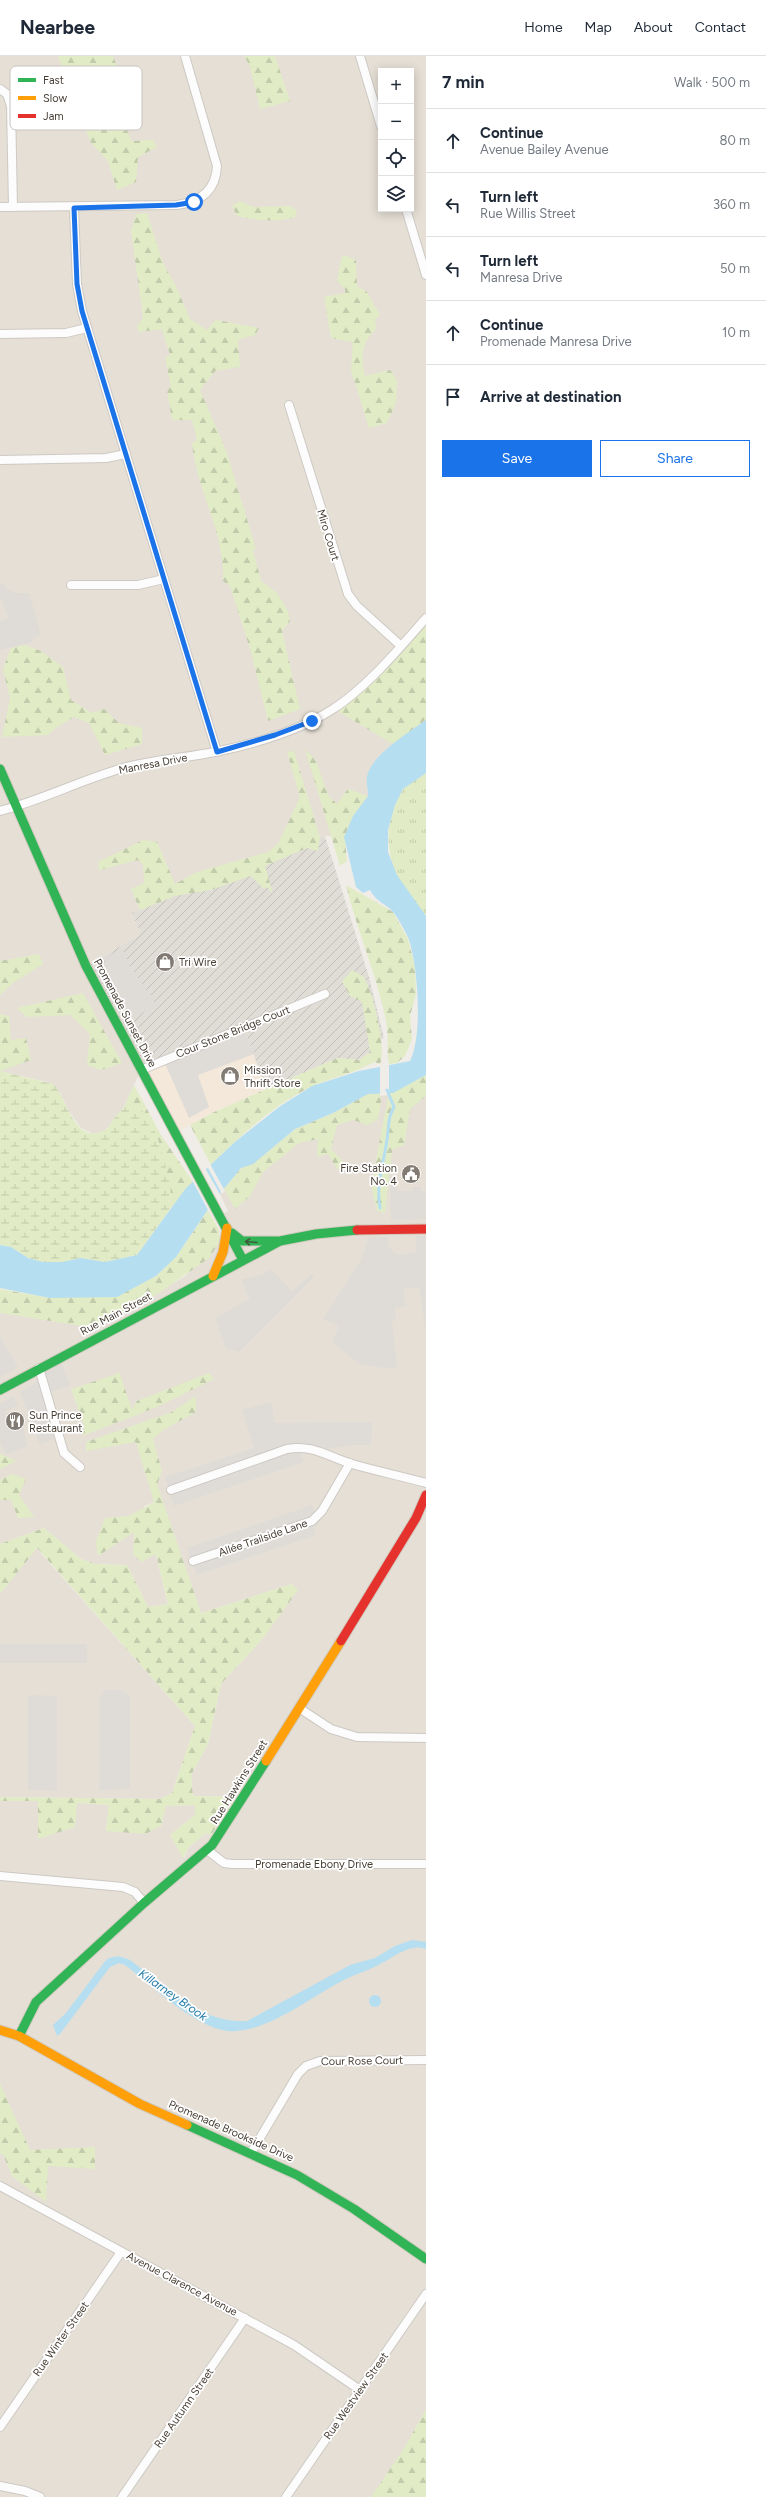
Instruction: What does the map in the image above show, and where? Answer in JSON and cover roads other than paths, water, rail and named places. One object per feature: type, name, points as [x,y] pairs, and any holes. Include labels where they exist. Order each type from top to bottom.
[{"type":"street","points":[[0,207],[74,208],[176,205],[201,199],[209,192],[217,175],[216,156],[185,56]]},
{"type":"street","points":[[360,56],[378,116]]},
{"type":"street","points":[[0,88],[7,94],[10,103]]},
{"type":"street","points":[[11,130],[13,207]]},
{"type":"street","points":[[74,208],[77,284],[87,328],[217,752]]},
{"type":"street","points":[[407,212],[426,275]]},
{"type":"street","points":[[0,334],[66,333],[87,328]]},
{"type":"street","name":"Miro Court","points":[[289,405],[348,594],[357,606],[400,645]]},
{"type":"street","points":[[0,460],[106,458],[126,454]]},
{"type":"street","points":[[71,585],[138,585],[164,579]]},
{"type":"street","name":"Manresa Drive","points":[[0,811],[16,807],[123,768],[217,752],[292,729],[312,721],[360,689],[426,618]]},
{"type":"street","name":"Promenade Sunset Drive","points":[[0,769],[86,966],[141,1070],[195,1166],[243,1260]]},
{"type":"street","name":"Cour Stone Bridge Court","points":[[141,1070],[325,994]]},
{"type":"street","points":[[227,1228],[242,1241],[280,1241],[310,1234],[353,1229],[426,1228]]},
{"type":"street","points":[[213,1276],[224,1252],[227,1228]]},
{"type":"street","name":"Rue Main Street","points":[[0,1390],[280,1241]]},
{"type":"street","points":[[39,1368],[64,1453],[80,1467]]},
{"type":"street","points":[[171,1490],[287,1449],[301,1446],[316,1449],[350,1463],[426,1483]]},
{"type":"street","name":"Allée Trailside Lane","points":[[193,1561],[312,1521],[322,1511],[350,1463]]},
{"type":"street","name":"Rue Hawkins Street","points":[[19,2036],[36,2002],[144,1903],[207,1850],[217,1839],[416,1518],[426,1495]]},
{"type":"street","points":[[299,1708],[331,1729],[351,1736],[426,1738]]},
{"type":"street","name":"Promenade Ebony Drive","points":[[207,1850],[224,1863],[232,1864],[426,1864]]},
{"type":"street","points":[[0,1876],[123,1887],[135,1892],[144,1903]]},
{"type":"street","name":"Promenade Brookside Drive","points":[[0,2030],[19,2036],[140,2104],[252,2153],[297,2175],[348,2206],[426,2259]]},
{"type":"street","name":"Cour Rose Court","points":[[252,2153],[298,2074],[306,2066],[320,2061],[426,2060]]},
{"type":"street","name":"Avenue Clarence Avenue","points":[[0,2186],[294,2345],[360,2390]]},
{"type":"street","name":"Rue Winter Street","points":[[0,2427],[121,2252]]},
{"type":"street","name":"Rue Westview Street","points":[[286,2497],[426,2294]]},
{"type":"street","name":"Rue Autumn Street","points":[[122,2497],[245,2318]]},
{"type":"street","points":[[0,2486],[25,2491],[40,2497]]},
{"type":"water","points":[[426,720],[426,773],[403,789],[395,805],[388,830],[388,852],[397,875],[426,916],[426,1075],[393,1093],[368,1094],[333,1113],[295,1129],[253,1164],[241,1168],[213,1202],[176,1257],[156,1276],[117,1297],[50,1298],[0,1288],[0,1245],[11,1247],[28,1258],[43,1262],[62,1262],[81,1258],[105,1262],[137,1255],[186,1188],[236,1141],[279,1107],[312,1086],[359,1071],[410,1061],[417,1035],[418,1001],[415,967],[409,940],[391,910],[375,897],[370,890],[363,893],[356,887],[344,837],[353,816],[368,796],[367,777],[375,761],[391,745]]},
{"type":"water","name":"Killarney Brook","points":[[412,1940],[426,1942],[426,1949],[414,1948],[403,1951],[378,1965],[333,1986],[286,2014],[253,2028],[237,2031],[222,2030],[209,2026],[171,2002],[125,1965],[119,1963],[110,1967],[57,2036],[53,2025],[66,2013],[106,1960],[112,1957],[121,1957],[130,1960],[170,1992],[199,2010],[230,2020],[247,2021],[350,1965],[375,1958],[395,1946]]},
{"type":"water","points":[[373,1995],[377,1995],[381,2001],[377,2007],[373,2007],[369,2003],[369,1999]]},
{"type":"waterway","points":[[380,1208],[380,1178],[391,1113],[394,1107],[387,1090]]},
{"type":"place","name":"Tri Wire","points":[[165,962]]},
{"type":"place","name":"Mission Thrift Store","points":[[230,1076]]},
{"type":"place","name":"Fire Station No. 4","points":[[411,1174]]},
{"type":"place","name":"Sun Prince Restaurant","points":[[15,1421]]}]
